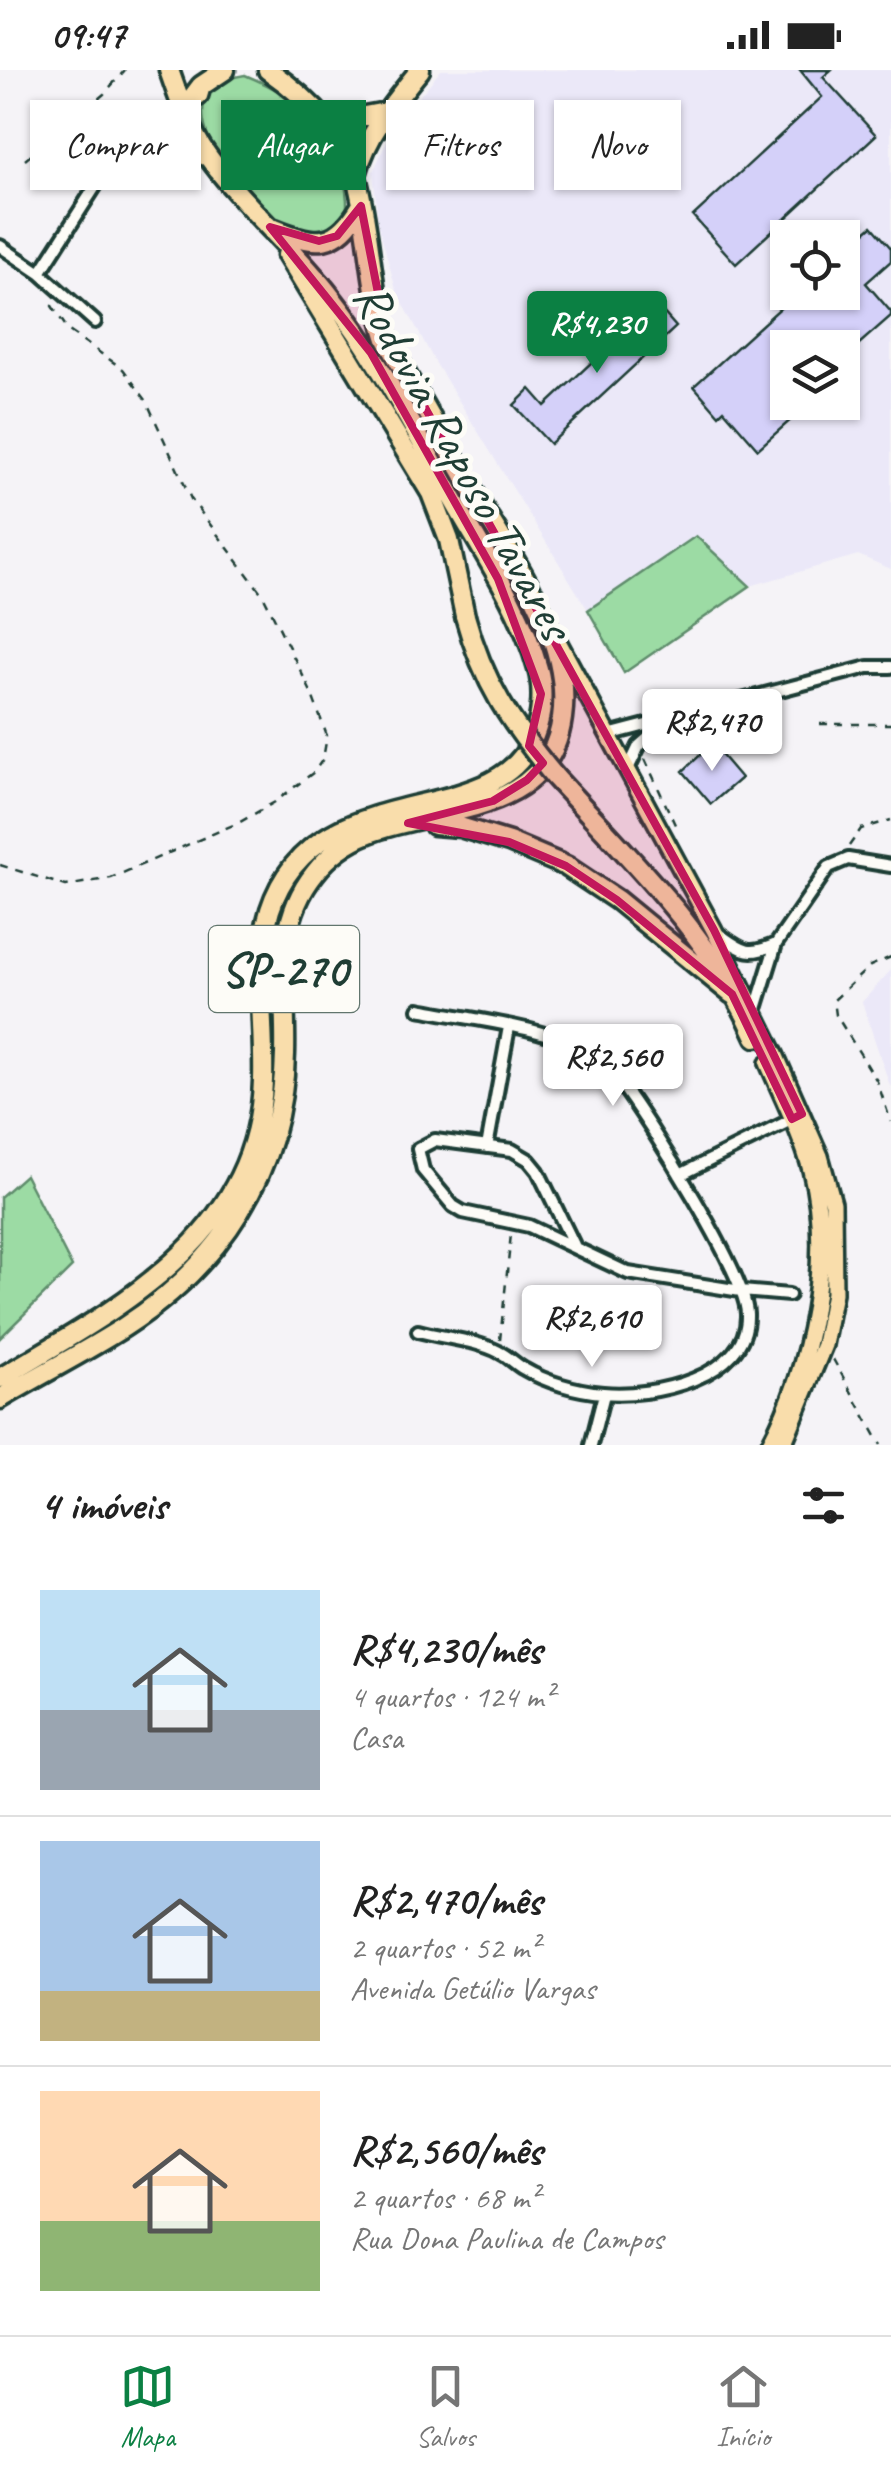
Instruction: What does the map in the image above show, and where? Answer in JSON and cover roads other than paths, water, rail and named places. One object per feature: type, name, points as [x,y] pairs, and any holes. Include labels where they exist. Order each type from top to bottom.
[{"type":"highway","name":"Rodovia Raposo Tavares","points":[[169,70],[180,100]]},
{"type":"highway","points":[[190,100],[201,86],[226,70]]},
{"type":"highway","name":"Rodovia Raposo Tavares","points":[[268,70],[305,100]]},
{"type":"highway","points":[[396,100],[420,70]]},
{"type":"highway","points":[[196,100],[201,86]]},
{"type":"highway","points":[[366,116],[386,112]]},
{"type":"highway","points":[[366,147],[386,112]]},
{"type":"highway","name":"Rodovia Raposo Tavares","points":[[0,1378],[137,1294],[176,1261],[210,1224],[234,1189],[250,1156],[260,1119],[260,964],[264,934],[272,904],[296,865],[327,835],[351,823],[460,794],[501,776],[520,759],[534,739],[536,728],[541,694],[538,670],[498,579],[370,353],[333,299],[201,146]]},
{"type":"highway","points":[[201,154],[207,156]]},
{"type":"highway","name":"Rodovia Raposo Tavares","points":[[0,1399],[126,1326],[165,1296],[224,1237],[258,1180],[280,1114],[286,1054],[284,950],[288,923],[314,874],[347,844],[388,826],[493,802],[527,780],[549,757],[562,718],[560,676],[549,633],[524,578],[387,339],[375,298],[358,190]]},
{"type":"highway","points":[[274,232],[319,242],[338,236],[361,206]]},
{"type":"highway","points":[[274,232],[432,493],[450,540],[465,616],[488,683],[506,716],[679,914],[720,970],[756,1036]]},
{"type":"highway","points":[[408,823],[460,827],[566,866],[617,900],[732,994]]},
{"type":"main road","name":"SP-270","points":[[524,578],[714,930]]},
{"type":"main road","points":[[714,930],[775,1054],[812,1173],[819,1260],[811,1333],[786,1414],[769,1445]]},
{"type":"main road","points":[[756,1036],[820,1156],[833,1204],[834,1294],[825,1339],[783,1445]]},
{"type":"street","points":[[40,273],[93,190]]},
{"type":"street","points":[[0,246],[40,273],[95,322]]},
{"type":"street","points":[[608,735],[868,667],[891,668]]},
{"type":"street","points":[[628,771],[638,746],[669,720]]},
{"type":"street","points":[[754,1013],[776,944],[816,885],[836,864],[848,859],[891,866]]},
{"type":"street","points":[[714,930],[748,952],[776,944]]},
{"type":"street","points":[[418,1331],[498,1352],[545,1380],[604,1394],[671,1389],[717,1367],[734,1350],[747,1315],[742,1291],[680,1175],[618,1080],[591,1055],[568,1041],[419,1009]]},
{"type":"street","points":[[487,1147],[508,1027]]},
{"type":"street","points":[[680,1175],[797,1117]]},
{"type":"street","points":[[574,1245],[529,1160],[512,1150],[434,1140],[418,1150],[423,1170],[453,1206],[482,1217],[512,1221],[628,1272],[789,1295]]},
{"type":"street","points":[[591,1445],[604,1394]]}]
